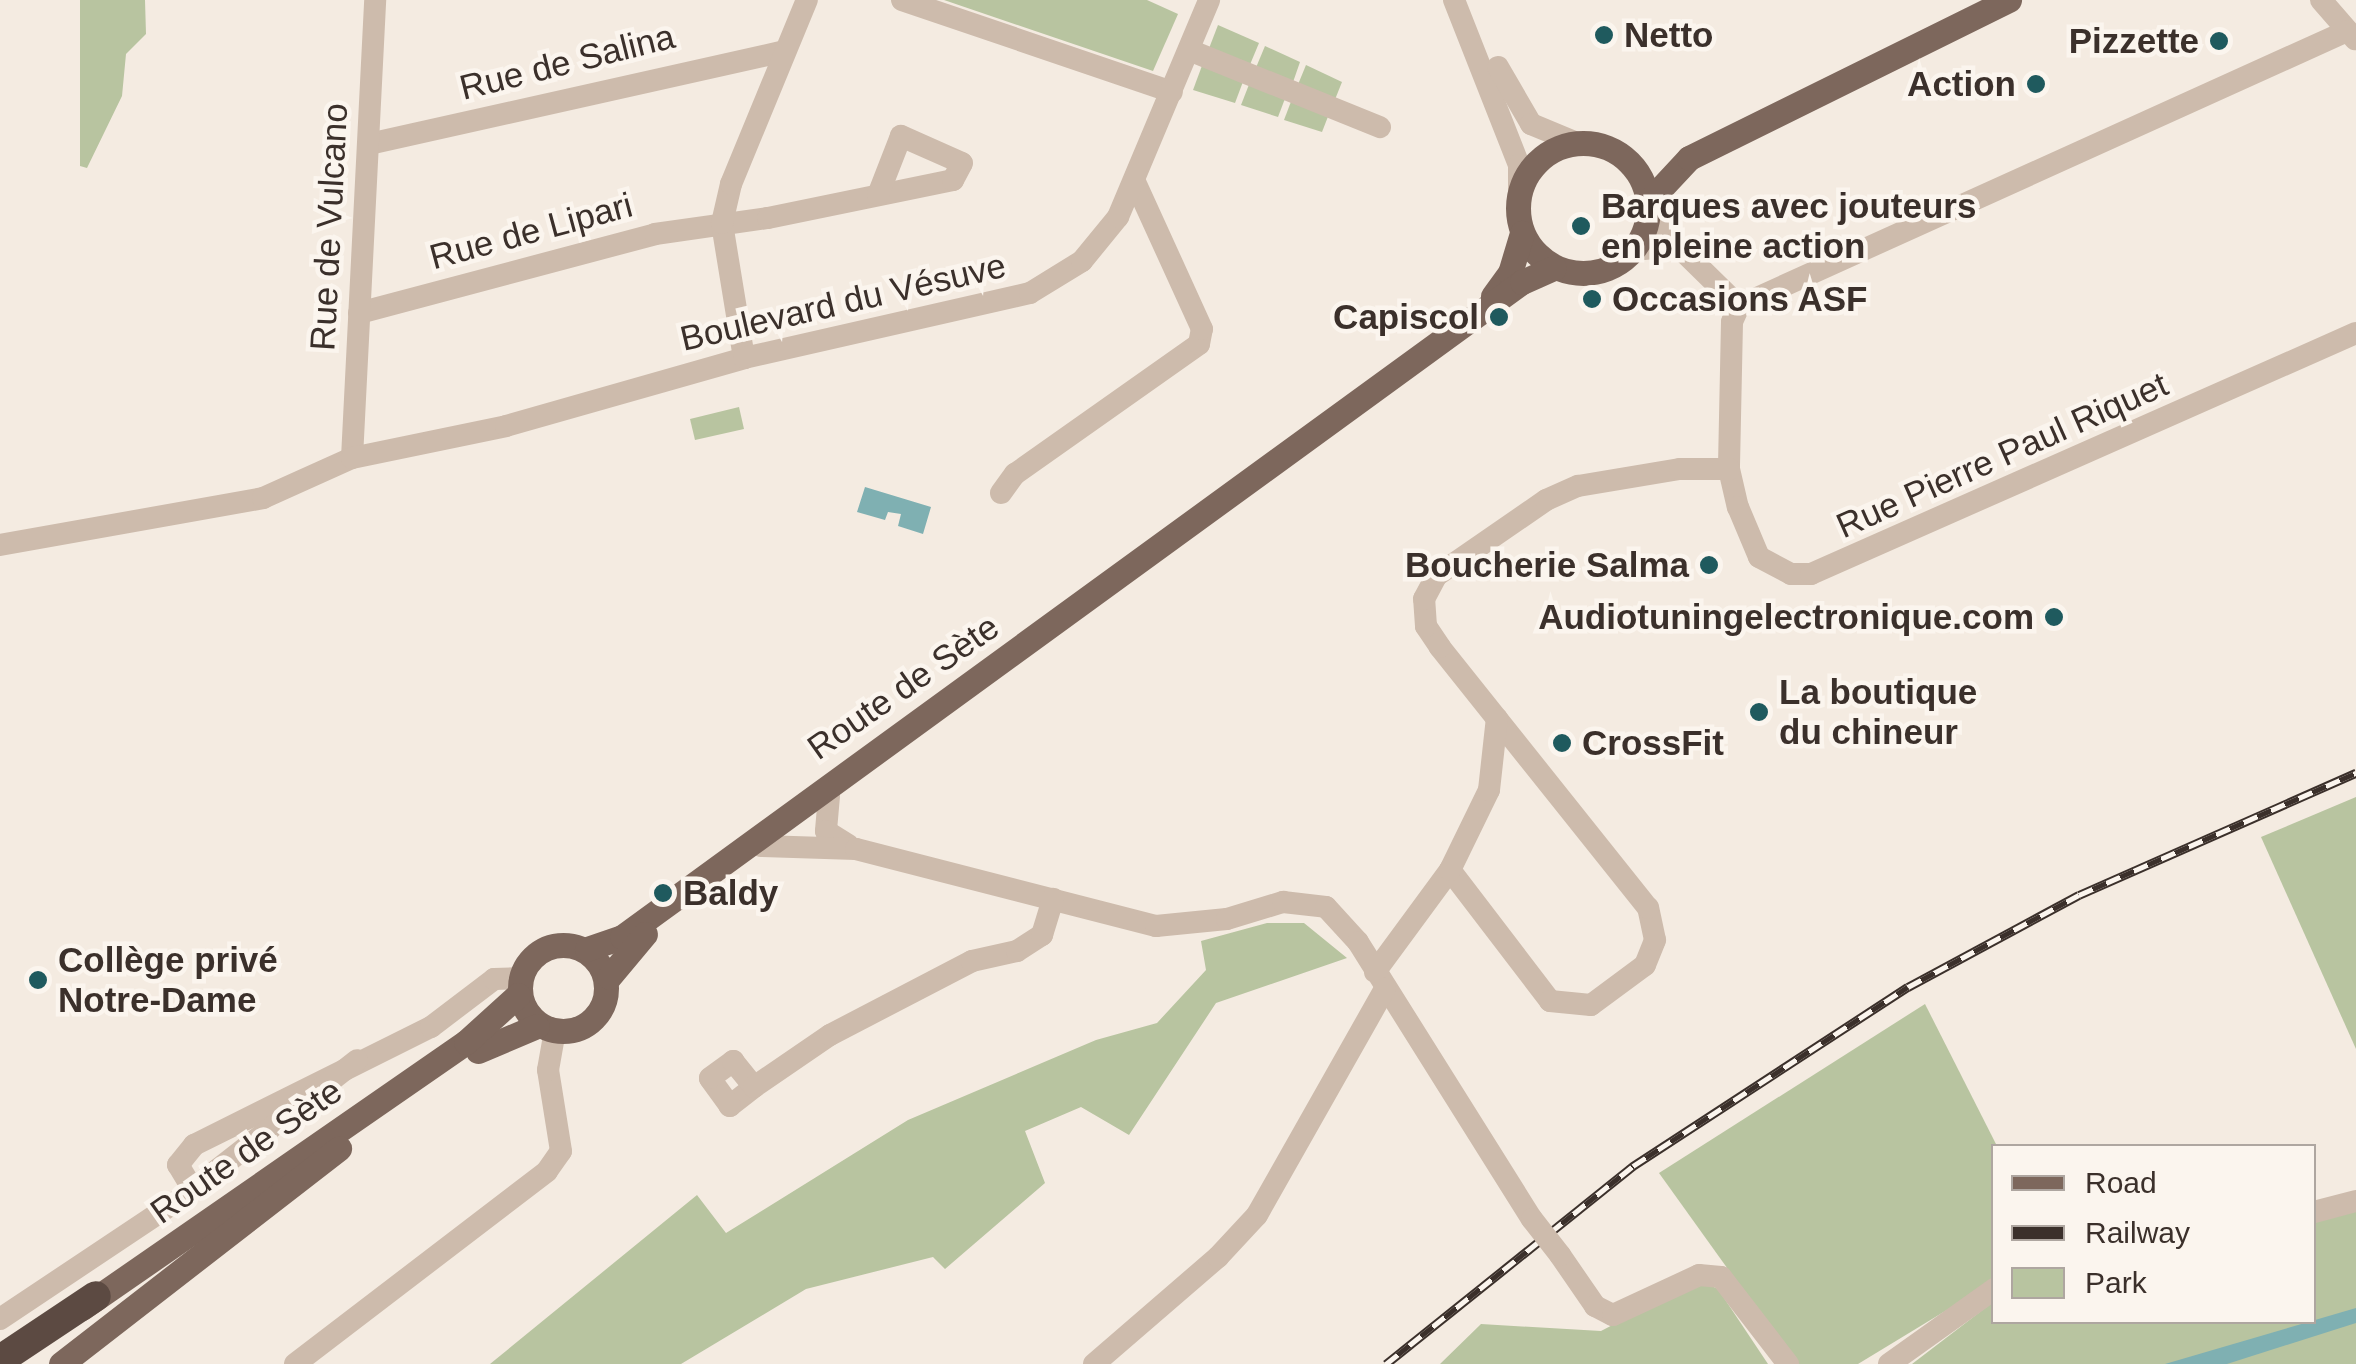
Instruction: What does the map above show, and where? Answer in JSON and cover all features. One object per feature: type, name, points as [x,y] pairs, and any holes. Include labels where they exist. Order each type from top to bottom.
[{"type":"highway","points":[[0,1360],[96,1296]]},
{"type":"main road","points":[[1628,161],[1672,153],[1984,0]]},
{"type":"main road","points":[[1648,209],[1628,161],[1602,146],[1577,143],[1540,158],[1519,191],[1522,234],[1554,268],[1596,272],[1633,250],[1648,209],[1689,158],[2009,0]]},
{"type":"main road","name":"Route de Sète","points":[[1480,314],[1510,273],[1522,234]]},
{"type":"main road","name":"Route de Sète","points":[[587,948],[622,937],[1480,314],[1554,268]]},
{"type":"main road","name":"Route de Sète","points":[[608,977],[646,933],[1063,617]]},
{"type":"main road","points":[[587,948],[602,960],[608,977],[595,1012],[546,1028],[520,987],[554,950],[587,948]]},
{"type":"main road","name":"Route de Sète","points":[[12,1364],[96,1296],[466,1042],[520,987]]},
{"type":"main road","name":"Route de Sète","points":[[61,1364],[349,1140],[486,1046],[546,1028]]},
{"type":"street","name":"Rue de Vulcano","points":[[340,461],[360,313],[376,0]]},
{"type":"street","points":[[744,358],[722,223],[784,51],[807,0]]},
{"type":"street","points":[[902,0],[1172,92]]},
{"type":"street","points":[[1183,0],[1207,5]]},
{"type":"street","points":[[1454,0],[1519,165],[1519,191]]},
{"type":"street","points":[[1470,0],[1519,111],[1548,135],[1577,143]]},
{"type":"street","points":[[1450,870],[1550,1001],[1591,1004],[1644,965],[1655,940],[1648,908],[1426,626],[1422,606],[1430,583],[1546,500],[1578,486],[1680,469],[1729,468],[1732,322],[1739,306],[2352,36],[2321,0]]},
{"type":"street","name":"Boulevard du Vésuve","points":[[0,544],[263,498],[340,461],[506,426],[744,358],[1030,293],[1060,278],[1102,241],[1135,182],[1207,5]]},
{"type":"street","points":[[1189,50],[1380,128]]},
{"type":"street","name":"Rue de Salina","points":[[369,144],[784,51]]},
{"type":"street","points":[[1001,493],[1015,474],[1199,344],[1202,330],[1135,182]]},
{"type":"street","name":"Rue de Lipari","points":[[360,313],[722,223],[878,195]]},
{"type":"street","points":[[1648,209],[1678,246],[1705,266],[1739,306]]},
{"type":"street","points":[[1633,250],[1678,246]]},
{"type":"street","name":"Rue Pierre Paul Riquet","points":[[1729,468],[1759,557],[1791,574],[1811,574],[2356,333]]},
{"type":"street","points":[[1094,1364],[1218,1257],[1256,1215],[1380,980],[1450,870],[1489,790],[1498,718]]},
{"type":"street","points":[[1489,790],[1531,761]]},
{"type":"street","points":[[829,796],[826,831],[856,848]]},
{"type":"street","points":[[760,846],[856,848],[1138,924],[1177,927],[1283,902],[1326,907],[1380,980],[1532,1219],[1595,1306],[1613,1315],[1699,1274],[1721,1277],[1788,1364]]},
{"type":"street","points":[[754,1087],[830,1035],[972,961],[1017,951],[1039,938],[1053,899]]},
{"type":"street","points":[[192,1188],[178,1165],[194,1145],[356,1060],[432,1028],[494,979],[520,987]]},
{"type":"street","points":[[295,1364],[547,1171],[561,1150],[548,1070],[546,1028]]},
{"type":"street","points":[[0,1319],[192,1188],[356,1060]]},
{"type":"street","points":[[2316,1212],[2356,1202]]},
{"type":"street","points":[[1889,1364],[1991,1291]]},
{"type":"green space","points":[[80,0],[145,0],[146,34],[126,54],[122,96],[87,168],[80,166]]},
{"type":"green space","points":[[944,0],[1147,0],[1178,14],[1153,71]]},
{"type":"green space","points":[[1218,25],[1259,43],[1249,67],[1208,51]]},
{"type":"green space","points":[[1265,46],[1300,62],[1292,85],[1255,70]]},
{"type":"green space","points":[[1203,63],[1244,79],[1235,103],[1193,90]]},
{"type":"green space","points":[[1306,65],[1342,82],[1334,102],[1297,87]]},
{"type":"green space","points":[[1250,82],[1286,96],[1278,117],[1241,105]]},
{"type":"green space","points":[[1292,99],[1329,114],[1322,132],[1284,120]]},
{"type":"green space","points":[[739,407],[744,429],[695,440],[690,419]]},
{"type":"green space","points":[[2356,797],[2356,1049],[2261,837]]},
{"type":"green space","points":[[1267,923],[1304,923],[1347,958],[1216,1003],[1129,1135],[1081,1107],[1025,1131],[1045,1183],[945,1269],[933,1257],[806,1289],[681,1364],[490,1364],[697,1195],[726,1233],[908,1120],[1096,1040],[1157,1023],[1206,970],[1201,941]]},
{"type":"green space","points":[[1925,1004],[1996,1144],[1991,1144],[1991,1283],[1858,1364],[1796,1364],[1659,1173]]},
{"type":"green space","points":[[2356,1210],[2356,1364],[1912,1364],[1991,1304],[1991,1324],[2316,1324],[2316,1220]]},
{"type":"green space","points":[[1699,1280],[1718,1289],[1768,1364],[1440,1364],[1481,1324],[1601,1331]]},
{"type":"water","points":[[865,487],[931,507],[923,534],[898,526],[901,514],[888,512],[885,520],[857,512]]},
{"type":"water","points":[[2356,1308],[2356,1323],[2227,1364],[2165,1364],[2301,1324],[2316,1324],[2316,1320]]},
{"type":"railway","points":[[1386,1364],[1633,1166],[1908,987],[2079,895],[2356,773]]},
{"type":"place","name":"Netto","points":[[1604,35]]},
{"type":"place","name":"Pizzette","points":[[2219,41]]},
{"type":"place","name":"Action","points":[[2036,84]]},
{"type":"place","name":"Barques avec jouteurs en pleine action","points":[[1581,226]]},
{"type":"place","name":"Occasions ASF","points":[[1592,299]]},
{"type":"place","name":"Capiscol","points":[[1499,317]]},
{"type":"place","name":"Boucherie Salma","points":[[1709,565]]},
{"type":"place","name":"Audiotuningelectronique.com","points":[[2054,617]]},
{"type":"place","name":"La boutique du chineur","points":[[1759,712]]},
{"type":"place","name":"CrossFit","points":[[1562,743]]},
{"type":"place","name":"Baldy","points":[[663,893]]},
{"type":"place","name":"Collège privé Notre-Dame","points":[[38,980]]}]
